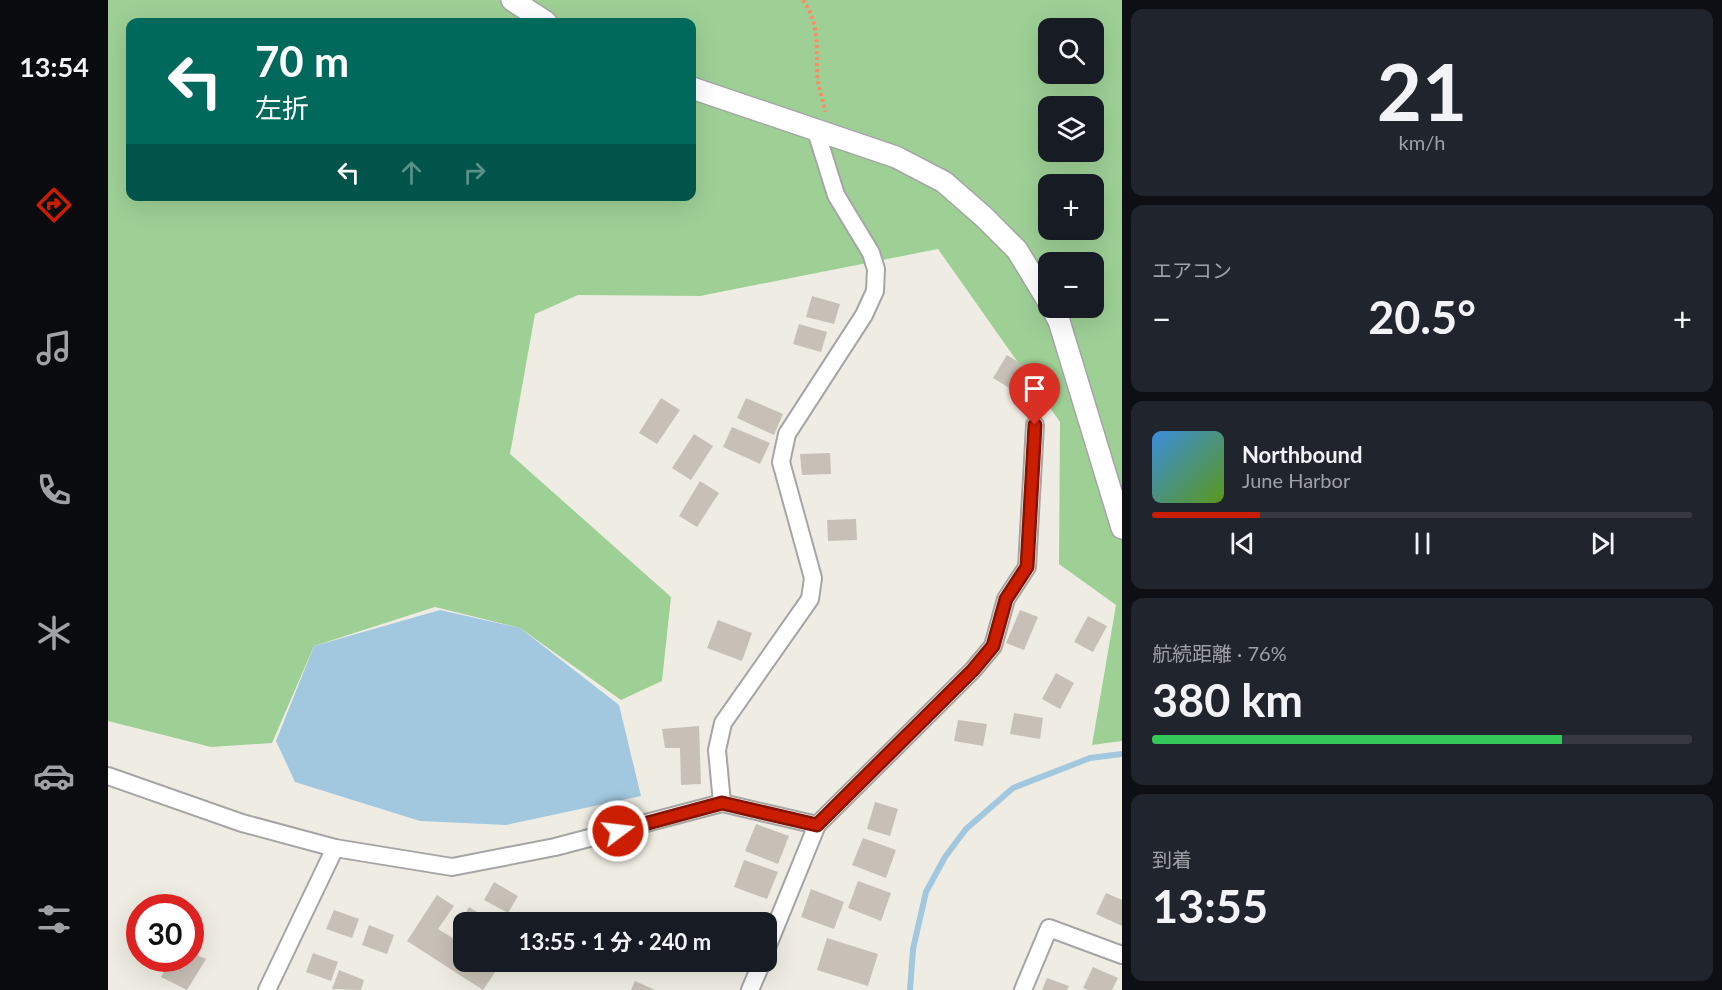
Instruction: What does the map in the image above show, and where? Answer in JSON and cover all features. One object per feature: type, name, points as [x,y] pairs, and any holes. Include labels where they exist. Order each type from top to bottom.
[{"type":"street","points":[[512,0],[540,18]]},
{"type":"street","points":[[696,89],[896,157],[944,182],[1017,250],[1038,285]]},
{"type":"street","points":[[722,803],[717,750],[723,723],[810,598],[813,578],[781,462],[787,434],[864,315],[875,291],[876,269],[871,253],[836,195],[824,134]]},
{"type":"street","points":[[1057,318],[1122,528]]},
{"type":"street","points":[[777,923],[817,825],[973,670],[993,646],[1006,599],[1027,567],[1035,425]]},
{"type":"street","points":[[108,776],[242,823],[335,848],[452,867],[555,847],[722,803],[817,825]]},
{"type":"street","points":[[267,990],[335,848]]},
{"type":"street","points":[[1023,990],[1049,928],[1122,955]]},
{"type":"street","points":[[750,990],[758,972]]},
{"type":"path","points":[[803,0],[811,12],[818,44],[817,76],[824,134]]},
{"type":"green space","points":[[108,0],[1122,0],[1122,741],[1092,745],[1116,605],[1059,564],[1060,422],[938,249],[700,296],[578,295],[535,314],[510,454],[671,597],[662,681],[621,700],[520,628],[435,607],[314,646],[272,743],[211,747],[108,721]]},
{"type":"water","points":[[440,610],[520,628],[619,705],[641,796],[506,825],[420,821],[295,782],[276,741],[314,646]]},
{"type":"building","points":[[812,296],[840,304],[834,324],[806,317]]},
{"type":"building","points":[[799,324],[827,332],[821,352],[793,344]]},
{"type":"building","points":[[1007,355],[1025,366],[1011,389],[993,378]]},
{"type":"building","points":[[661,398],[680,410],[657,444],[639,433]]},
{"type":"building","points":[[746,398],[783,414],[774,435],[737,418]]},
{"type":"building","points":[[732,427],[770,443],[760,464],[723,447]]},
{"type":"building","points":[[694,434],[713,446],[691,480],[672,468]]},
{"type":"building","points":[[830,453],[831,474],[802,475],[800,454]]},
{"type":"building","points":[[700,481],[719,493],[697,527],[679,516]]},
{"type":"building","points":[[856,519],[857,540],[828,541],[827,520]]},
{"type":"building","points":[[1020,610],[1038,617],[1024,650],[1006,643]]},
{"type":"building","points":[[1088,616],[1107,626],[1093,652],[1074,642]]},
{"type":"building","points":[[718,620],[752,633],[742,661],[707,648]]},
{"type":"building","points":[[1056,673],[1074,683],[1060,709],[1042,699]]},
{"type":"building","points":[[1014,713],[1043,718],[1040,739],[1010,734]]},
{"type":"building","points":[[958,720],[987,724],[983,746],[954,741]]},
{"type":"building","points":[[699,726],[701,784],[681,785],[680,748],[665,748],[662,729]]},
{"type":"building","points":[[875,802],[898,809],[890,836],[867,829]]},
{"type":"building","points":[[756,824],[789,836],[778,864],[745,851]]},
{"type":"building","points":[[863,838],[896,850],[886,878],[852,865]]},
{"type":"building","points":[[744,860],[778,872],[767,899],[734,887]]},
{"type":"building","points":[[858,881],[891,893],[881,921],[848,908]]},
{"type":"building","points":[[494,882],[518,896],[509,912],[484,900]]},
{"type":"building","points":[[811,889],[844,902],[834,929],[801,917]]},
{"type":"building","points":[[1106,893],[1122,900],[1122,926],[1096,914]]},
{"type":"building","points":[[437,895],[454,906],[438,929],[453,938],[453,971],[407,941]]},
{"type":"building","points":[[469,907],[477,912],[466,912]]},
{"type":"building","points":[[334,910],[359,919],[352,938],[326,929]]},
{"type":"building","points":[[369,925],[394,935],[387,954],[362,945]]},
{"type":"building","points":[[827,938],[878,954],[868,986],[817,970]]},
{"type":"building","points":[[313,953],[338,962],[331,981],[306,972]]},
{"type":"building","points":[[1093,967],[1118,978],[1112,990],[1083,988]]},
{"type":"building","points":[[339,970],[364,980],[361,990],[332,989]]},
{"type":"building","points":[[164,972],[198,972],[187,990],[161,977]]},
{"type":"building","points":[[455,972],[495,972],[483,990]]},
{"type":"building","points":[[1047,978],[1069,986],[1067,990],[1042,990]]},
{"type":"building","points":[[635,981],[655,990],[631,990]]},
{"type":"waterway","points":[[910,990],[913,949],[926,892],[945,857],[966,829],[1013,788],[1090,758],[1122,754]]},
{"type":"route","points":[[618,831],[722,803],[817,825],[973,670],[993,646],[1006,599],[1027,567],[1035,425]]}]
